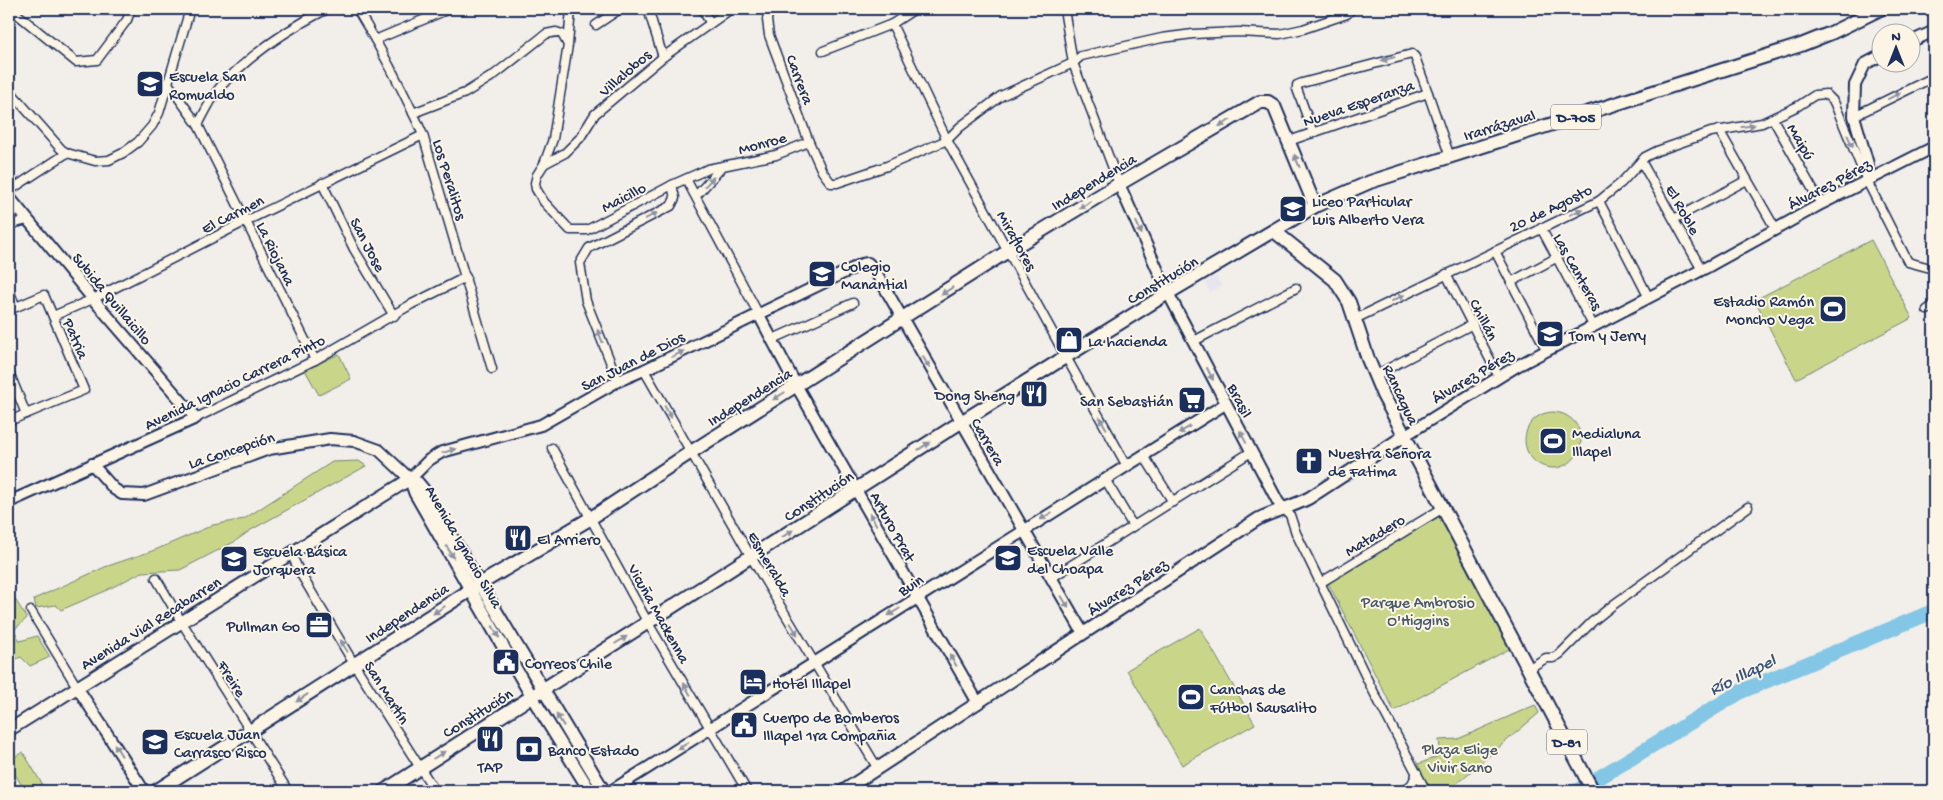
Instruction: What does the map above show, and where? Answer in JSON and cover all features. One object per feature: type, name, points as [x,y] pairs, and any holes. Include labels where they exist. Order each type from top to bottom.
[{"type":"main road","name":"Irarrázaval","points":[[1274,231],[1316,206],[1370,182],[1801,45],[1831,33],[1873,10]]},
{"type":"main road","name":"Independencia","points":[[156,791],[476,586],[592,518],[691,452],[902,320],[1008,251],[1260,102],[1268,102],[1274,106],[1316,206]]},
{"type":"main road","name":"Constitución","points":[[384,791],[961,422],[1168,293],[1274,231]]},
{"type":"main road","name":"Rancagua","points":[[1274,231],[1335,280],[1346,296],[1374,376],[1593,791]]},
{"type":"main road","name":"Álvarez Pérez","points":[[843,791],[1258,519],[1309,498],[1404,436]]},
{"type":"main road","name":"Avenida Vial Recabarren","points":[[9,730],[410,479]]},
{"type":"main road","name":"Avenida Ignacio Silva","points":[[410,479],[418,483],[423,489],[590,791]]},
{"type":"main road","name":"Avenida Ignacio Silva","points":[[537,693],[604,791]]},
{"type":"street","points":[[10,9],[76,62],[97,60],[127,20],[131,9]]},
{"type":"street","points":[[9,90],[67,153],[95,161],[110,160],[138,142],[152,126],[159,112],[190,9]]},
{"type":"street","points":[[198,124],[221,86],[247,63],[298,24],[328,9]]},
{"type":"street","name":"Los Peralitos","points":[[357,9],[413,112],[423,135],[492,369]]},
{"type":"street","points":[[375,40],[449,9]]},
{"type":"street","name":"Maicillo","points":[[571,9],[568,45],[553,139],[544,164],[537,174],[536,189],[557,217],[570,230],[587,230],[672,185],[675,198],[671,206],[589,248],[580,264],[586,301],[618,381]]},
{"type":"street","points":[[596,25],[620,9]]},
{"type":"street","points":[[648,9],[663,57]]},
{"type":"street","points":[[702,9],[710,22]]},
{"type":"street","name":"Villalobos","points":[[544,164],[565,153],[580,138],[595,114],[663,57],[731,9]]},
{"type":"street","name":"Carrera","points":[[769,9],[767,20],[768,34],[809,142],[825,178],[831,183],[844,182],[947,140]]},
{"type":"street","points":[[823,51],[892,24],[907,11],[915,9]]},
{"type":"street","name":"Brasil","points":[[1064,9],[1073,63],[1119,184],[1168,293],[1278,502],[1290,515],[1296,533],[1370,685],[1426,791]]},
{"type":"street","points":[[947,140],[960,127],[1001,96],[1073,63],[1081,56],[1162,38],[1221,33],[1280,34],[1303,30],[1347,14],[1351,9]]},
{"type":"street","name":"Miraflores","points":[[892,24],[947,140],[1127,466]]},
{"type":"street","points":[[1920,37],[1934,31]]},
{"type":"street","points":[[413,112],[465,93],[494,74],[546,34],[556,32],[562,34],[568,45]]},
{"type":"street","points":[[1313,133],[1297,89],[1298,85],[1302,83],[1412,54],[1415,57],[1428,93]]},
{"type":"street","points":[[1870,61],[1865,64],[1855,85],[1854,116],[1868,164],[1867,181],[1908,262],[1934,269]]},
{"type":"street","points":[[1854,116],[1934,77]]},
{"type":"street","name":"La Riojana","points":[[168,82],[198,124],[315,360]]},
{"type":"street","name":"Nueva Esperanza","points":[[1289,141],[1428,93],[1450,157]]},
{"type":"street","name":"20 de Agosto","points":[[1354,319],[1598,201],[1621,183],[1641,161],[1657,151],[1719,130],[1755,125],[1773,119],[1815,95],[1826,94],[1834,102],[1867,181]]},
{"type":"street","name":"Maipú","points":[[1773,119],[1820,204]]},
{"type":"street","points":[[1719,130],[1776,230]]},
{"type":"street","name":"El Carmen","points":[[53,316],[93,299],[246,221],[423,135]]},
{"type":"street","name":"Monroe","points":[[672,185],[708,169],[721,168],[776,154],[809,142]]},
{"type":"street","name":"Álvarez Pérez","points":[[1404,436],[1499,377],[1546,351],[1702,270],[1820,204],[1934,147]]},
{"type":"street","points":[[9,191],[67,153]]},
{"type":"street","name":"El Roble","points":[[1641,161],[1702,270]]},
{"type":"street","name":"Monroe","points":[[696,196],[721,168]]},
{"type":"street","name":"Arturo Prat","points":[[686,179],[796,385],[978,703]]},
{"type":"street","points":[[1674,219],[1747,180]]},
{"type":"street","name":"San Jose","points":[[322,184],[354,249],[394,316]]},
{"type":"street","name":"Subida Quillaicillo","points":[[9,197],[93,299],[196,418]]},
{"type":"street","points":[[1598,201],[1649,298]]},
{"type":"street","points":[[9,224],[27,220]]},
{"type":"street","name":"Las Canteras","points":[[1541,228],[1594,327]]},
{"type":"street","points":[[1494,251],[1546,351]]},
{"type":"street","points":[[1511,282],[1556,258]]},
{"type":"street","name":"Carrera","points":[[868,263],[874,269],[1022,530],[1083,633]]},
{"type":"street","name":"San Juan de Dios","points":[[410,479],[429,460],[442,452],[541,425],[618,381],[758,313],[862,264],[868,263]]},
{"type":"street","name":"Chillán","points":[[1446,274],[1499,377]]},
{"type":"street","name":"Avenida Ignacio Carrera Pinto","points":[[9,502],[196,418],[315,360],[466,277]]},
{"type":"street","points":[[1194,341],[1296,288]]},
{"type":"street","points":[[9,291],[12,309]]},
{"type":"street","name":"Patria","points":[[12,309],[44,295],[84,390],[26,414]]},
{"type":"street","points":[[773,340],[854,303]]},
{"type":"street","points":[[1374,376],[1473,324]]},
{"type":"street","name":"Esmeralda","points":[[644,370],[751,557],[878,769]]},
{"type":"street","points":[[9,372],[26,414],[9,421]]},
{"type":"street","name":"Buin","points":[[611,791],[1022,530],[1226,404]]},
{"type":"street","name":"La Concepción","points":[[92,464],[114,489],[122,494],[144,495],[269,449],[330,439],[354,441],[379,450],[410,479]]},
{"type":"street","name":"Vicuña Mackenna","points":[[552,448],[648,623],[747,791]]},
{"type":"street","points":[[1051,578],[1251,452]]},
{"type":"street","points":[[1144,456],[1172,502]]},
{"type":"street","points":[[1105,479],[1133,526]]},
{"type":"street","points":[[1528,669],[1546,658],[1553,658],[1560,654],[1613,604],[1748,507]]},
{"type":"street","name":"Matadero","points":[[1320,583],[1443,508]]},
{"type":"street","name":"San Martín","points":[[291,553],[299,571],[354,664],[435,791]]},
{"type":"street","name":"Freire","points":[[156,578],[288,791]]},
{"type":"street","points":[[31,611],[144,791]]},
{"type":"street","points":[[1403,791],[1412,784],[1417,773]]},
{"type":"shaded area","points":[[1216,276],[1221,286],[1210,292],[1205,282]]},
{"type":"green space","name":"Estadio Ramón Moncho Vega","points":[[1871,240],[1912,318],[1796,379],[1755,300]]},
{"type":"green space","points":[[339,354],[351,379],[319,395],[305,370]]},
{"type":"green space","name":"Medialuna Illapel","points":[[1548,412],[1558,412],[1573,420],[1579,429],[1581,440],[1579,451],[1573,460],[1558,468],[1548,468],[1537,463],[1530,456],[1525,445],[1525,435],[1530,424],[1537,417]]},
{"type":"green space","points":[[359,461],[366,466],[251,530],[234,542],[180,570],[142,572],[103,592],[61,610],[56,605],[36,608],[34,599],[105,567],[155,550],[213,525],[244,519],[332,462]]},
{"type":"green space","name":"Parque Ambrosio O'Higgins","points":[[1444,514],[1511,648],[1394,711],[1327,581]]},
{"type":"green space","points":[[9,590],[27,618],[14,630],[20,641],[37,636],[50,657],[30,666],[21,657],[9,662]]},
{"type":"green space","name":"Canchas de Fútbol Sausalito","points":[[1200,628],[1255,724],[1182,765],[1127,670]]},
{"type":"green space","name":"Plaza Elige Vivir Sano","points":[[1535,705],[1539,713],[1448,791],[1431,791],[1416,765],[1441,755],[1439,740],[1458,739]]},
{"type":"green space","points":[[23,752],[42,784],[30,791],[25,791],[9,764],[9,760]]},
{"type":"waterway","name":"Río Illapel","points":[[1577,791],[1742,691],[1934,611]]},
{"type":"place","name":"Escuela San Romualdo","points":[[150,84]]},
{"type":"place","name":"Liceo Particular Luis Alberto Vera","points":[[1293,209]]},
{"type":"place","name":"Colegio Manantial","points":[[822,274]]},
{"type":"place","name":"Estadio Ramón Moncho Vega","points":[[1833,309]]},
{"type":"place","name":"Tom y Jerry","points":[[1550,334]]},
{"type":"place","name":"La hacienda","points":[[1069,340]]},
{"type":"place","name":"Dong Sheng","points":[[1034,394]]},
{"type":"place","name":"San Sebastián","points":[[1192,400]]},
{"type":"place","name":"Medialuna Illapel","points":[[1553,441]]},
{"type":"place","name":"Nuestra Señora de Fatima","points":[[1309,461]]},
{"type":"place","name":"El Arriero","points":[[518,538]]},
{"type":"place","name":"Escuela Valle del Choapa","points":[[1008,558]]},
{"type":"place","name":"Escuela Básica Jorquera","points":[[234,559]]},
{"type":"place","name":"Pullman Go","points":[[319,625]]},
{"type":"place","name":"Correos Chile","points":[[506,662]]},
{"type":"place","name":"Hotel Illapel","points":[[753,682]]},
{"type":"place","name":"Canchas de Fútbol Sausalito","points":[[1191,697]]},
{"type":"place","name":"Cuerpo de Bomberos Illapel 1ra Compañia","points":[[744,725]]},
{"type":"place","name":"TAP","points":[[490,739]]},
{"type":"place","name":"Escuela Juan Carrasco Risco","points":[[155,742]]},
{"type":"place","name":"Banco Estado","points":[[529,749]]}]
